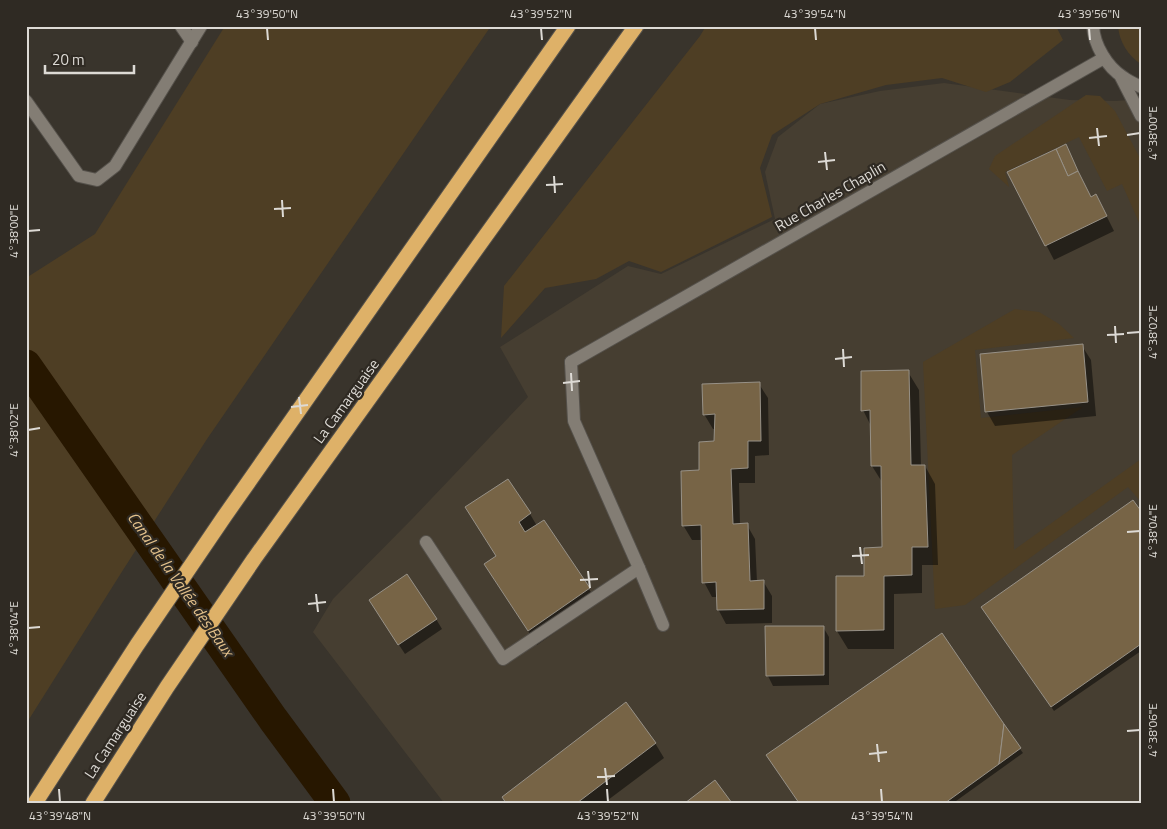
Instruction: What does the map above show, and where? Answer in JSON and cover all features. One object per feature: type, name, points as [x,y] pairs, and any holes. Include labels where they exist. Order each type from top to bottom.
[{"type":"highway","name":"La Camarguaise","points":[[35,803],[137,644],[224,517],[568,26]]},
{"type":"highway","name":"La Camarguaise","points":[[93,803],[167,687],[254,559],[636,26]]},
{"type":"street","points":[[181,26],[192,42]]},
{"type":"street","points":[[26,101],[78,176],[97,180],[115,166],[201,26]]},
{"type":"street","points":[[1092,27],[1097,44],[1112,68],[1121,76],[1141,87]]},
{"type":"street","name":"Rue Charles Chaplin","points":[[639,568],[574,421],[571,362],[1104,58]]},
{"type":"street","points":[[1121,76],[1141,116]]},
{"type":"street","points":[[426,542],[503,659],[639,568],[663,625]]},
{"type":"shaded area","points":[[225,26],[491,26],[207,439],[26,724],[26,278],[95,234]]},
{"type":"shaded area","points":[[706,26],[1056,26],[1063,40],[1010,82],[986,92],[942,78],[886,85],[820,104],[772,135],[760,168],[772,217],[661,272],[629,261],[596,279],[545,288],[501,338],[504,286]]},
{"type":"shaded area","points":[[1118,26],[1141,26],[1141,64],[1125,48]]},
{"type":"shaded area","points":[[944,83],[1070,100],[1116,101],[1141,99],[1141,803],[444,803],[313,632],[333,599],[528,397],[500,347],[628,266],[661,274],[775,219],[765,172],[778,137],[820,104],[880,91]]},
{"type":"shaded area","points":[[1086,95],[1100,96],[1115,111],[1141,160],[1141,227],[1122,184],[1107,191],[1079,137],[1005,172],[1009,187],[989,169],[995,156]]},
{"type":"shaded area","points":[[1015,309],[1039,312],[1059,324],[1074,338],[975,350],[981,418],[1083,407],[1012,455],[1014,550],[1141,459],[1141,502],[1128,487],[965,605],[935,609],[923,362]]},
{"type":"building","points":[[1066,144],[1078,171],[1068,176],[1056,149]]},
{"type":"building","points":[[1056,149],[1068,176],[1078,171],[1091,197],[1096,194],[1107,216],[1045,246],[1007,172]]},
{"type":"building","points":[[1083,344],[1088,402],[985,412],[980,354]]},
{"type":"building","points":[[909,370],[911,465],[925,465],[928,547],[912,547],[912,575],[884,576],[884,630],[836,631],[836,576],[864,576],[864,548],[882,547],[881,466],[871,466],[870,410],[861,411],[861,371]]},
{"type":"building","points":[[760,382],[761,441],[748,441],[748,468],[731,469],[733,524],[748,523],[750,581],[764,580],[764,609],[717,610],[716,582],[702,583],[701,525],[682,526],[681,471],[699,470],[699,442],[714,441],[715,414],[703,415],[702,384]]},
{"type":"building","points":[[508,479],[531,513],[519,522],[525,532],[544,520],[590,588],[528,631],[484,564],[496,556],[465,507]]},
{"type":"building","points":[[1133,500],[1141,511],[1141,644],[1051,707],[981,607]]},
{"type":"building","points":[[407,574],[437,619],[398,645],[369,600]]},
{"type":"building","points":[[765,626],[824,626],[824,675],[766,676]]},
{"type":"building","points":[[942,633],[1004,724],[999,764],[945,803],[799,803],[766,755]]},
{"type":"building","points":[[626,702],[656,743],[577,803],[506,803],[502,797]]},
{"type":"building","points":[[1004,724],[1021,748],[999,764]]},
{"type":"building","points":[[715,780],[732,803],[685,803]]},
{"type":"waterway","name":"Canal de la Vallée des Baux","points":[[26,365],[273,719],[335,803]]}]
